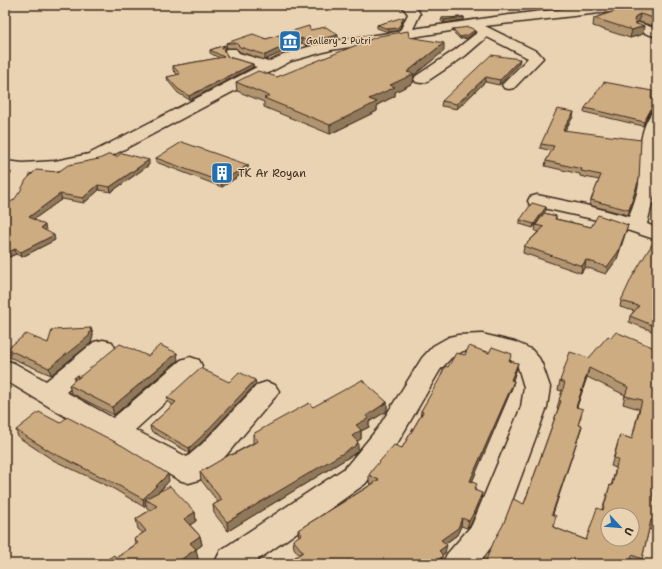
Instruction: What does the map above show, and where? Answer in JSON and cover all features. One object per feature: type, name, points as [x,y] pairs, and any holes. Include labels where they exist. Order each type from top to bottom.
[{"type":"street","points":[[399,36],[406,31],[414,14],[411,8],[407,5]]},
{"type":"street","points":[[5,202],[13,194],[17,179],[14,167],[55,166],[94,158],[272,67],[286,58],[322,48],[471,24],[635,5]]},
{"type":"street","points":[[471,24],[533,55],[536,58],[509,84]]},
{"type":"street","points":[[639,27],[657,33]]},
{"type":"street","points":[[421,79],[460,53],[486,32]]},
{"type":"street","points":[[231,52],[234,56],[272,67]]},
{"type":"street","points":[[636,227],[648,183],[648,153],[651,130],[657,117]]},
{"type":"street","points":[[537,201],[582,209],[614,218],[642,230],[657,234]]},
{"type":"street","points":[[233,563],[355,476],[388,435],[431,364],[442,352],[458,343],[482,342],[506,348],[522,355],[530,364],[537,387],[534,406],[484,533],[458,564]]},
{"type":"street","points":[[47,394],[103,348]]},
{"type":"street","points":[[115,432],[190,366]]},
{"type":"street","points":[[5,369],[47,394],[189,472],[212,452],[266,391]]},
{"type":"building","points":[[634,5],[657,5],[657,19],[640,14],[636,16],[634,20],[636,24],[644,26],[632,30],[594,18]]},
{"type":"building","points":[[404,17],[397,28],[388,29],[377,25]]},
{"type":"building","points":[[464,17],[444,20],[442,18]]},
{"type":"building","points":[[309,26],[310,30],[326,27],[338,35],[307,42],[302,38],[265,55],[240,47],[236,43],[226,43],[253,34],[266,39]]},
{"type":"building","points":[[469,27],[475,30],[468,35],[460,37],[453,29]]},
{"type":"building","points":[[408,31],[409,37],[444,43],[407,72],[414,74],[390,85],[395,87],[369,99],[377,102],[330,125],[264,98],[269,96],[236,82],[258,71],[277,77],[379,36]]},
{"type":"building","points":[[225,45],[222,48],[228,57],[253,64],[189,96],[178,89],[167,77],[180,74],[173,66],[224,57],[210,50]]},
{"type":"building","points":[[491,55],[520,59],[500,80],[486,77],[457,104],[442,101]]},
{"type":"building","points":[[604,82],[652,91],[651,98],[657,100],[654,104],[656,104],[651,109],[644,122],[585,108]]},
{"type":"building","points":[[557,109],[574,112],[563,130],[641,140],[639,179],[629,210],[591,200],[601,175],[546,161],[554,146],[541,144]]},
{"type":"building","points":[[182,142],[248,165],[221,182],[156,158]]},
{"type":"building","points":[[122,153],[149,160],[110,187],[98,185],[83,198],[60,194],[29,217],[45,225],[41,228],[54,235],[21,252],[15,249],[5,254],[5,205],[14,200],[26,180],[36,170],[58,172],[68,165],[99,159],[110,154],[116,157]]},
{"type":"building","points":[[532,203],[546,207],[534,224],[520,220]]},
{"type":"building","points":[[544,213],[556,216],[555,219],[591,227],[598,215],[628,225],[618,252],[607,267],[586,260],[582,266],[524,246],[544,227],[536,225]]},
{"type":"building","points":[[657,236],[657,327],[630,316],[639,306],[621,301],[632,277]]},
{"type":"building","points":[[91,328],[89,336],[49,368],[7,349],[26,334],[48,343],[52,330]]},
{"type":"building","points":[[616,332],[657,349],[657,466],[655,473],[657,474],[653,501],[657,502],[657,511],[655,522],[651,520],[642,559],[632,555],[630,564],[484,564],[503,525],[513,499],[524,504],[561,401],[559,400],[565,383],[560,381],[570,352],[589,358],[608,336],[611,338]],"holes":[[[589,368],[628,387],[625,396],[642,400],[632,439],[620,435],[614,458],[618,459],[612,486],[610,485],[604,507],[640,507],[640,547],[600,547],[600,509],[597,508],[586,540],[553,527],[556,516],[552,514],[582,426],[578,425],[583,409],[576,407]]]},
{"type":"building","points":[[120,344],[148,356],[160,345],[177,353],[112,407],[69,385],[76,379],[74,378],[78,375],[77,379]]},
{"type":"building","points":[[469,346],[489,353],[492,347],[512,354],[509,361],[518,363],[511,380],[514,381],[470,481],[477,484],[474,490],[482,493],[469,521],[462,518],[458,528],[441,540],[447,545],[439,551],[442,554],[442,557],[431,564],[353,564],[349,560],[344,564],[296,564],[292,559],[303,552],[293,540],[302,534],[298,530],[379,480],[369,475],[394,445],[402,448],[423,412],[421,411],[440,378],[445,366],[448,367],[456,353],[465,355]]},
{"type":"building","points":[[200,368],[229,382],[239,372],[255,380],[189,448],[150,426],[176,402],[167,398]]},
{"type":"building","points":[[362,380],[387,402],[366,416],[369,418],[356,425],[361,430],[352,436],[358,442],[355,446],[227,522],[213,505],[222,500],[200,472],[231,454],[232,455],[258,441],[253,434],[309,403],[313,407]]},
{"type":"building","points":[[39,412],[60,423],[67,417],[123,446],[168,474],[143,499],[51,452],[16,430]]},
{"type":"building","points":[[170,486],[195,512],[184,519],[200,536],[190,543],[196,549],[175,564],[100,564],[114,555],[116,558],[138,543],[134,539],[146,531],[136,519],[157,506],[145,499]]},
{"type":"place","name":"Gallery 2 Putri","points":[[290,41]]},
{"type":"place","name":"TK Ar Royan","points":[[222,173]]}]
